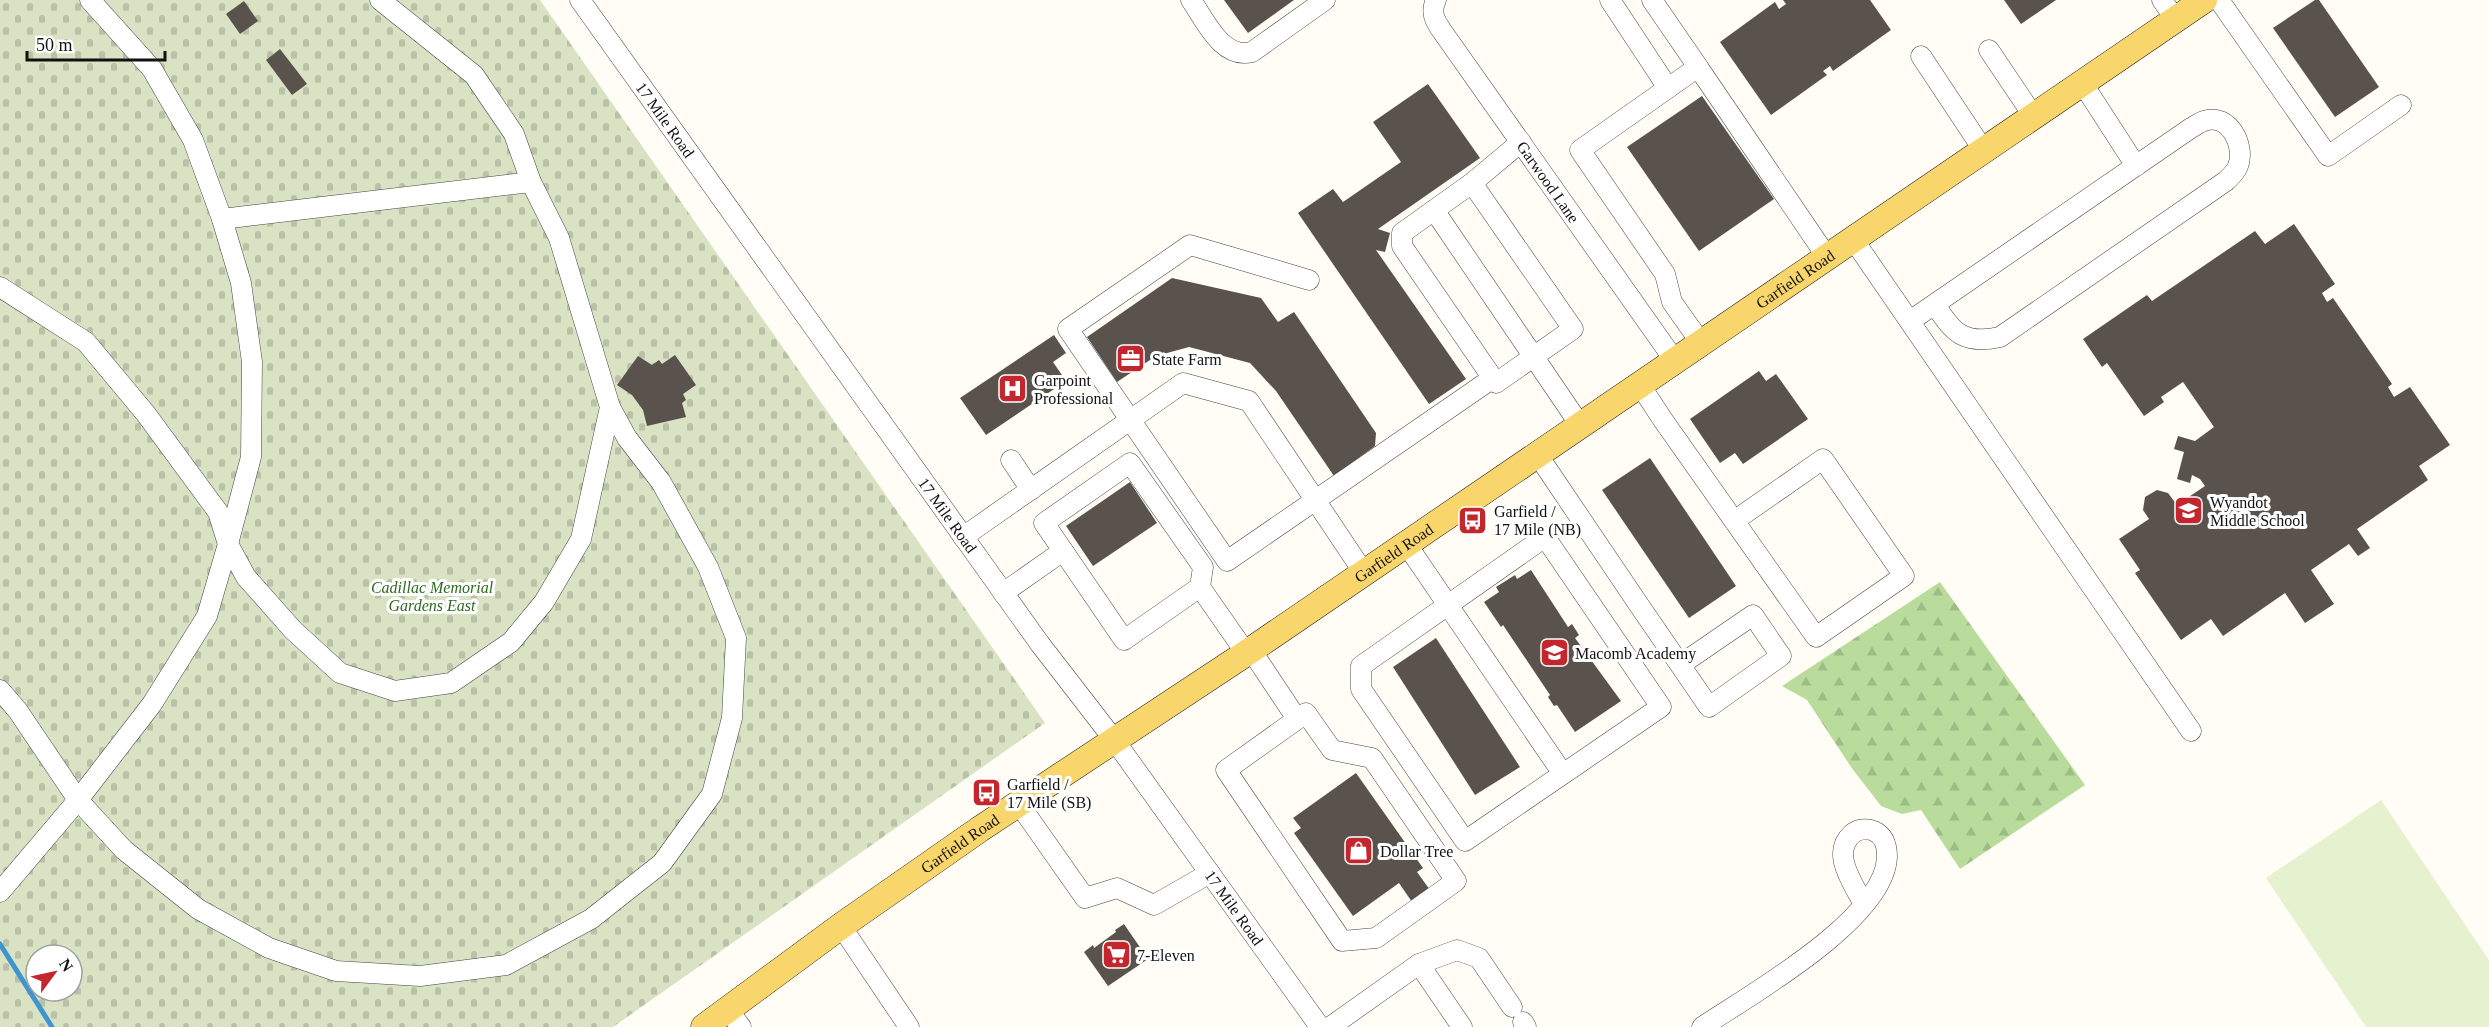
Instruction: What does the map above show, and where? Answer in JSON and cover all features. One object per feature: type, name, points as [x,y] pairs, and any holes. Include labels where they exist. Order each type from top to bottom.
[{"type":"main road","name":"Garfield Road","points":[[704,1027],[734,1019],[841,926],[1019,804],[1249,652],[2083,84],[2169,10],[2204,0]]},
{"type":"street","points":[[0,892],[78,800],[152,704],[207,616],[251,457],[252,362],[242,283],[222,219],[193,140],[153,69],[90,0]]},
{"type":"street","points":[[0,690],[18,711],[78,800],[124,850],[198,909],[269,948],[336,971],[420,976],[506,965],[591,920],[662,862],[712,795],[732,718],[736,638],[708,567],[662,482],[627,438],[610,407],[559,238],[531,182],[514,134],[474,75],[380,0]]},
{"type":"street","name":"17 Mile Road","points":[[580,0],[1003,593],[1115,741],[1320,1027]]},
{"type":"street","points":[[1191,0],[1226,48],[1237,53],[1252,52],[1325,0]]},
{"type":"street","name":"Garwood Lane","points":[[1436,0],[1433,17],[1438,25],[1675,361]]},
{"type":"street","points":[[1610,0],[1668,88]]},
{"type":"street","points":[[1652,0],[1827,257]]},
{"type":"street","points":[[2219,0],[2328,156],[2401,105]]},
{"type":"street","points":[[1989,50],[2034,117]]},
{"type":"street","points":[[1921,56],[1984,151]]},
{"type":"street","points":[[1698,67],[1580,150],[1665,274],[1672,302],[1701,343]]},
{"type":"street","points":[[2083,84],[2136,166]]},
{"type":"street","points":[[1910,321],[2205,120],[2217,121],[2231,129],[2238,139],[2241,155],[2238,168],[2226,181],[2000,337],[1987,340],[1971,339],[1955,332],[1935,304]]},
{"type":"street","points":[[1472,183],[1573,329],[1496,383],[1402,246],[1402,233],[1472,183],[1521,142]]},
{"type":"street","points":[[222,219],[531,182]]},
{"type":"street","points":[[1434,210],[1580,425]]},
{"type":"street","points":[[1853,239],[2191,731]]},
{"type":"street","points":[[1309,280],[1190,245],[1068,329],[1227,561],[1493,378]]},
{"type":"street","points":[[0,286],[86,342],[146,414],[218,512],[228,544],[246,577],[293,630],[340,673],[395,691],[452,683],[511,642],[544,602],[581,539],[610,407]]},
{"type":"street","points":[[963,537],[1183,383],[1249,401],[1364,573]]},
{"type":"street","points":[[1640,385],[1734,521],[1816,637],[1904,576],[1823,459],[1734,521]]},
{"type":"street","points":[[1537,454],[1680,665],[1709,707],[1781,656],[1753,615],[1680,665]]},
{"type":"street","points":[[1011,460],[1030,490]]},
{"type":"street","points":[[1200,586],[1124,640],[1044,523],[1130,463],[1203,567],[1200,586],[1297,719]]},
{"type":"street","points":[[1545,537],[1661,707],[1563,774],[1465,841],[1361,689],[1361,666],[1545,537]]},
{"type":"street","points":[[1407,544],[1563,774]]},
{"type":"street","points":[[1003,593],[1063,551]]},
{"type":"street","points":[[1306,713],[1332,750],[1372,758],[1456,881],[1376,938],[1342,941],[1226,770],[1297,719],[1306,713]]},
{"type":"street","points":[[1019,804],[1085,898],[1117,888],[1154,905],[1210,873]]},
{"type":"street","points":[[1702,1027],[1822,947],[1864,904]]},
{"type":"street","points":[[841,926],[909,1027]]},
{"type":"street","points":[[1330,1027],[1419,964],[1457,950],[1479,958],[1520,1019]]},
{"type":"street","points":[[1419,964],[1462,1027]]},
{"type":"green space","name":"Cadillac Memorial Gardens East","points":[[0,0],[540,0],[1045,723],[613,1027],[0,1027]]},
{"type":"green space","points":[[1940,582],[2085,785],[1960,869],[1921,810],[1902,814],[1881,806],[1851,767],[1807,700],[1782,686]]},
{"type":"green space","points":[[2381,800],[2489,960],[2489,1027],[2366,1027],[2266,878]]},
{"type":"building","points":[[1224,0],[1294,0],[1248,33]]},
{"type":"building","points":[[1783,0],[1870,0],[1891,30],[1833,71],[1830,66],[1823,71],[1827,75],[1771,115],[1720,42],[1775,2],[1779,9],[1786,4]]},
{"type":"building","points":[[2004,0],[2056,0],[2021,24]]},
{"type":"building","points":[[2315,0],[2319,0],[2379,87],[2335,117],[2273,28]]},
{"type":"building","points":[[244,1],[258,21],[240,34],[226,14]]},
{"type":"building","points":[[280,49],[307,84],[292,95],[266,60]]},
{"type":"building","points":[[1428,84],[1480,158],[1378,229],[1390,233],[1385,252],[1376,250],[1466,379],[1429,404],[1298,213],[1333,189],[1343,202],[1401,162],[1373,122]]},
{"type":"building","points":[[1702,96],[1774,199],[1699,251],[1627,147]]},
{"type":"building","name":"Wyandot Middle School","points":[[2294,224],[2335,284],[2322,293],[2327,302],[2333,298],[2392,384],[2388,387],[2394,397],[2410,387],[2450,445],[2419,466],[2428,480],[2357,529],[2370,548],[2358,556],[2349,544],[2311,570],[2334,604],[2305,623],[2285,593],[2223,636],[2211,619],[2181,640],[2135,573],[2140,570],[2119,539],[2149,519],[2143,510],[2145,497],[2157,490],[2168,493],[2177,505],[2205,486],[2200,479],[2192,475],[2190,483],[2177,479],[2184,452],[2174,449],[2178,436],[2195,441],[2214,427],[2183,382],[2161,397],[2164,402],[2144,416],[2107,363],[2102,367],[2083,339],[2147,295],[2152,301],[2255,231],[2265,244]]},
{"type":"building","points":[[1172,278],[1261,298],[1278,322],[1294,312],[1376,433],[1375,446],[1334,476],[1276,391],[1250,363],[1189,347],[1156,356],[1117,382],[1087,337]]},
{"type":"building","name":"Garpoint Professional","points":[[1054,335],[1066,353],[1053,362],[1066,381],[986,435],[960,398]]},
{"type":"building","points":[[675,355],[696,385],[683,394],[686,400],[682,403],[686,417],[647,426],[643,410],[632,395],[617,385],[638,356],[652,365],[659,360],[662,364]]},
{"type":"building","points":[[1759,371],[1766,381],[1776,374],[1808,419],[1743,464],[1735,453],[1720,463],[1690,419]]},
{"type":"building","points":[[1650,458],[1736,586],[1689,618],[1602,490]]},
{"type":"building","points":[[1130,482],[1157,523],[1093,566],[1066,526]]},
{"type":"building","name":"Macomb Academy","points":[[1531,570],[1568,627],[1572,624],[1579,635],[1575,638],[1621,701],[1575,732],[1557,705],[1554,706],[1548,697],[1550,695],[1503,625],[1501,627],[1484,602],[1499,592],[1496,587],[1515,575],[1517,579]]},
{"type":"building","points":[[1436,638],[1520,767],[1475,795],[1393,667]]},
{"type":"building","name":"Dollar Tree","points":[[1356,773],[1423,868],[1417,872],[1430,890],[1412,902],[1399,883],[1353,916],[1294,833],[1301,828],[1293,818]]},
{"type":"building","name":"7-Eleven","points":[[1124,924],[1148,959],[1108,986],[1084,952],[1093,945],[1094,948]]},
{"type":"waterway","points":[[0,944],[52,1027]]},
{"type":"place","name":"State Farm","points":[[1131,359]]},
{"type":"place","name":"Garpoint Professional","points":[[1013,389]]},
{"type":"place","name":"Wyandot Middle School","points":[[2189,511]]},
{"type":"place","name":"Garfield / 17 Mile (NB)","points":[[1473,520]]},
{"type":"place","name":"Macomb Academy","points":[[1554,653]]},
{"type":"place","name":"Garfield / 17 Mile (SB)","points":[[986,793]]},
{"type":"place","name":"Dollar Tree","points":[[1359,851]]},
{"type":"place","name":"7-Eleven","points":[[1116,955]]}]
